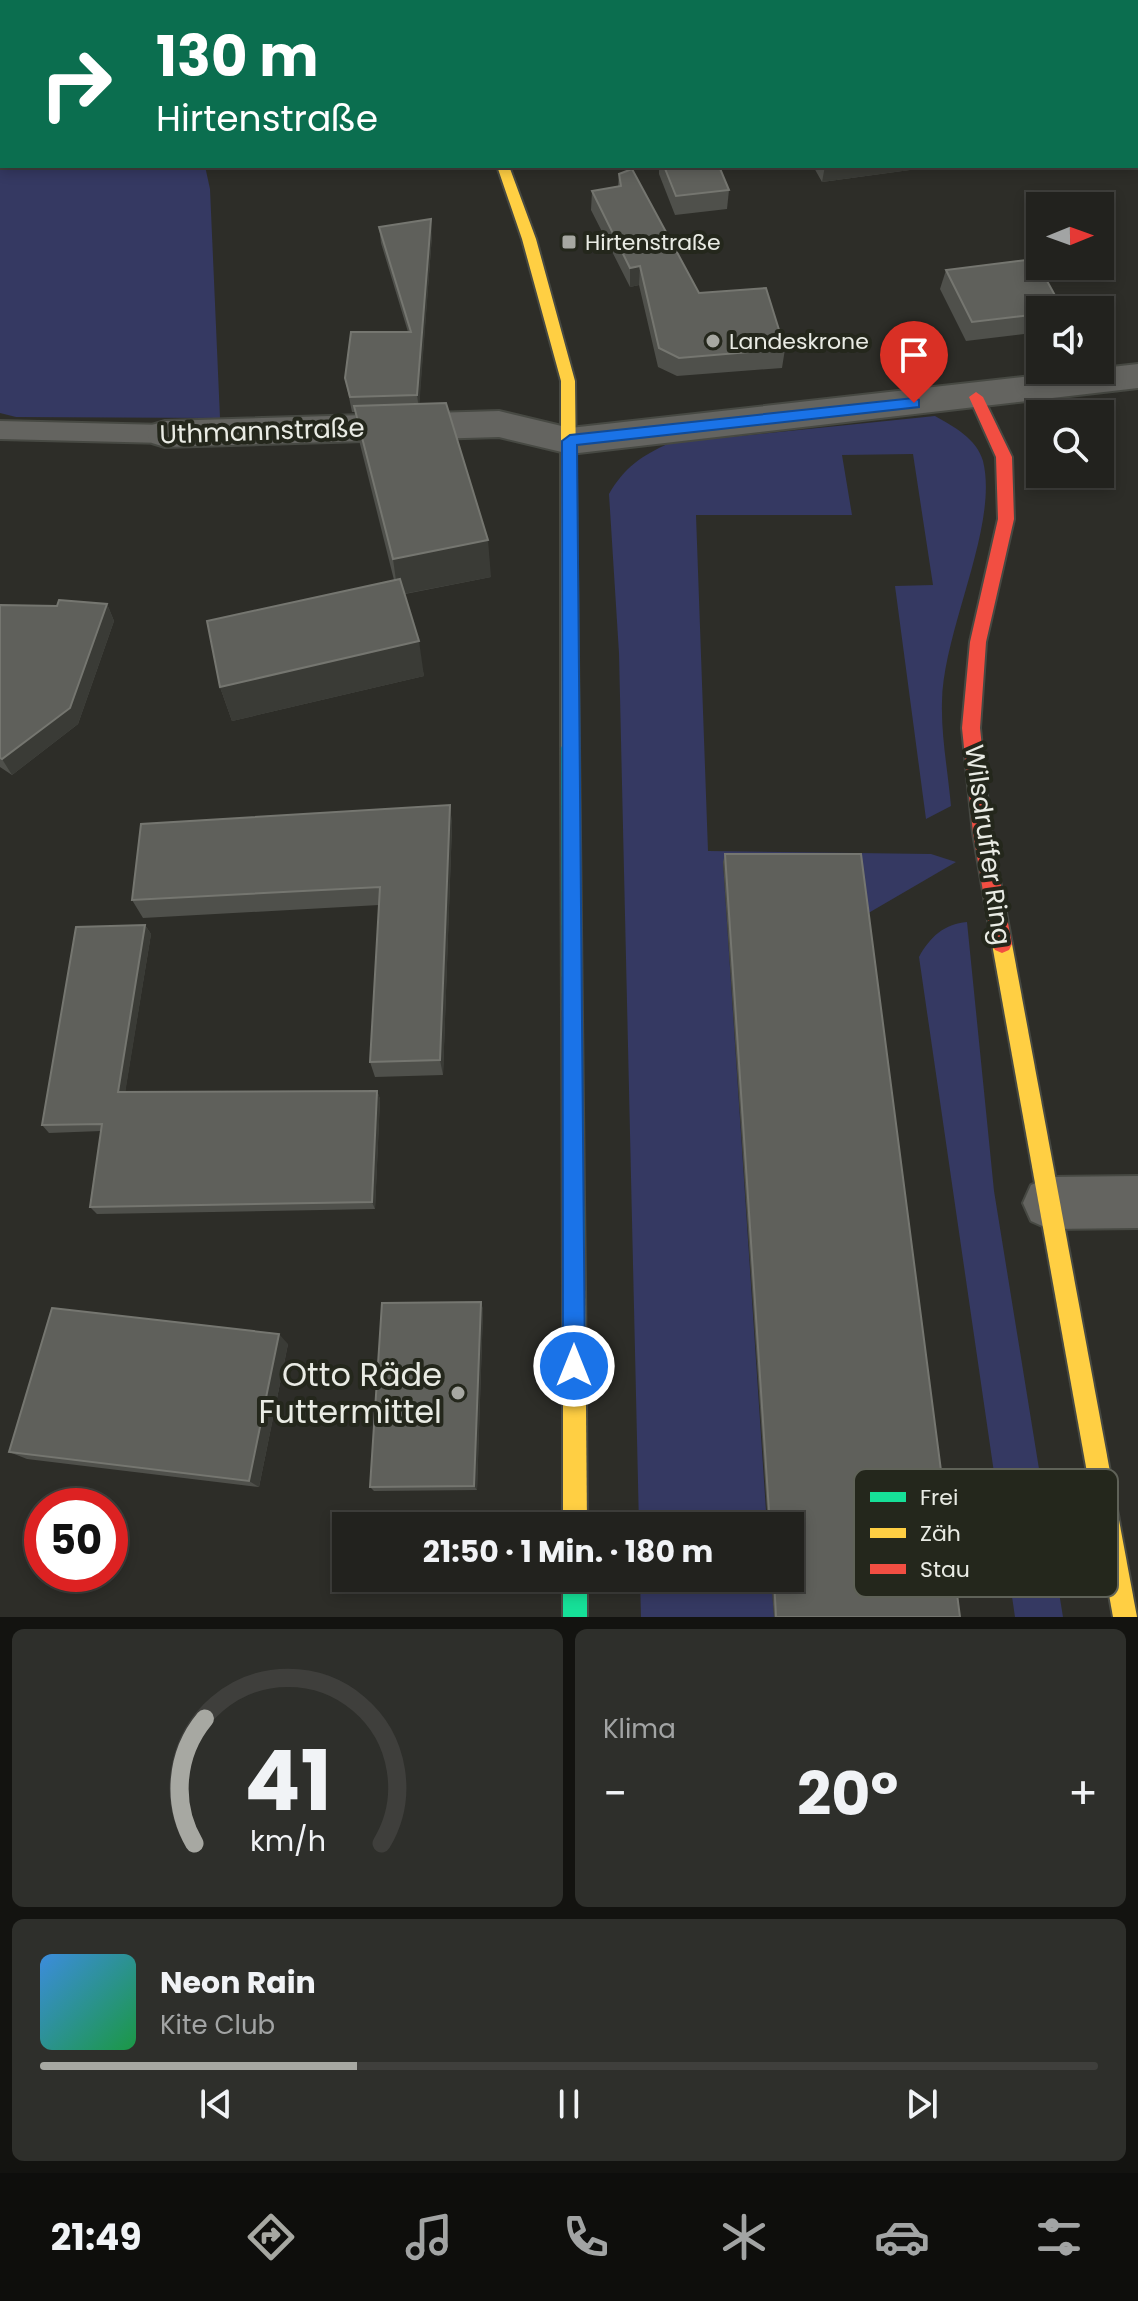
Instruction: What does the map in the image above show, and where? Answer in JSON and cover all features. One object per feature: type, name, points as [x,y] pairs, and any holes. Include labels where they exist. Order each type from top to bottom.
[{"type":"main road","points":[[504,168],[529,239],[568,381],[575,1512]]},
{"type":"main road","name":"Wilsdruffer Ring","points":[[976,397],[1004,457],[1006,519],[978,642],[971,728],[982,833],[1098,1469]]},
{"type":"main road","name":"Wilsdruffer Ring","points":[[1118,1579],[1125,1617]]},
{"type":"main road","points":[[575,1592],[575,1617]]},
{"type":"street","points":[[570,441],[976,397],[1138,376]]},
{"type":"street","name":"Uthmannstraße","points":[[165,434],[499,424],[570,441]]},
{"type":"street","points":[[1049,1203],[1138,1202]]},
{"type":"lane","name":"Uthmannstraße","points":[[0,430],[165,434]]},
{"type":"shaded area","points":[[0,168],[205,168],[210,189],[220,418],[16,417],[0,413]]},
{"type":"shaded area","points":[[935,416],[964,434],[976,446],[983,461],[986,487],[977,547],[945,674],[943,728],[951,806],[926,819],[895,586],[933,585],[913,454],[842,455],[852,515],[696,515],[708,851],[931,854],[956,862],[865,915],[723,862],[766,1512],[639,1512],[619,653],[609,494],[635,463],[670,443]]},
{"type":"shaded area","points":[[967,922],[994,1191],[1039,1469],[993,1469],[919,957],[938,933]]},
{"type":"shaded area","points":[[640,1592],[772,1592],[774,1617],[641,1617]]},
{"type":"shaded area","points":[[1012,1597],[1060,1597],[1063,1617],[1015,1617]]},
{"type":"building","points":[[665,168],[720,168],[729,190],[676,196]]},
{"type":"building","points":[[632,169],[699,293],[766,288],[785,349],[679,358],[659,348],[640,266],[630,268],[592,191],[621,186],[619,174]]},
{"type":"building","points":[[431,219],[417,395],[350,397],[345,378],[351,332],[411,332],[379,227]]},
{"type":"building","points":[[1026,260],[1026,280],[1047,280],[1055,296],[1026,296],[1026,316],[972,322],[946,270]]},
{"type":"building","points":[[446,403],[488,540],[393,559],[354,406]]},
{"type":"building","points":[[400,579],[419,641],[220,687],[207,621]]},
{"type":"building","points":[[59,600],[107,604],[70,708],[2,759],[0,605],[57,606]]},
{"type":"building","points":[[450,805],[440,1060],[370,1062],[380,887],[132,900],[141,824]]},
{"type":"building","points":[[725,854],[861,854],[941,1469],[854,1469],[854,1597],[957,1597],[960,1617],[776,1617],[775,1592],[804,1592],[804,1512],[769,1512]]},
{"type":"building","points":[[145,925],[118,1092],[377,1091],[372,1202],[90,1207],[102,1124],[42,1125],[76,927]]},
{"type":"building","points":[[481,1302],[474,1486],[370,1487],[382,1303]]},
{"type":"building","points":[[52,1308],[279,1334],[249,1481],[9,1452]]},
{"type":"traffic: fast","points":[[570,746],[574,1287]]},
{"type":"traffic: fast","points":[[575,1592],[575,1617]]},
{"type":"traffic: slow","points":[[504,168],[529,239],[568,381],[570,746]]},
{"type":"traffic: slow","points":[[1002,944],[1098,1469]]},
{"type":"traffic: slow","points":[[574,1287],[575,1512]]},
{"type":"traffic: slow","points":[[1118,1579],[1125,1617]]},
{"type":"traffic: jam","points":[[976,397],[1004,457],[1006,519],[978,642],[971,728],[982,833],[1002,944]]},
{"type":"place","name":"Hirtenstraße","points":[[569,242]]},
{"type":"place","name":"Landeskrone","points":[[713,341]]},
{"type":"place","name":"Otto Räde Futtermittel","points":[[458,1393]]},
{"type":"route","points":[[574,1366],[570,441],[914,403]]}]
